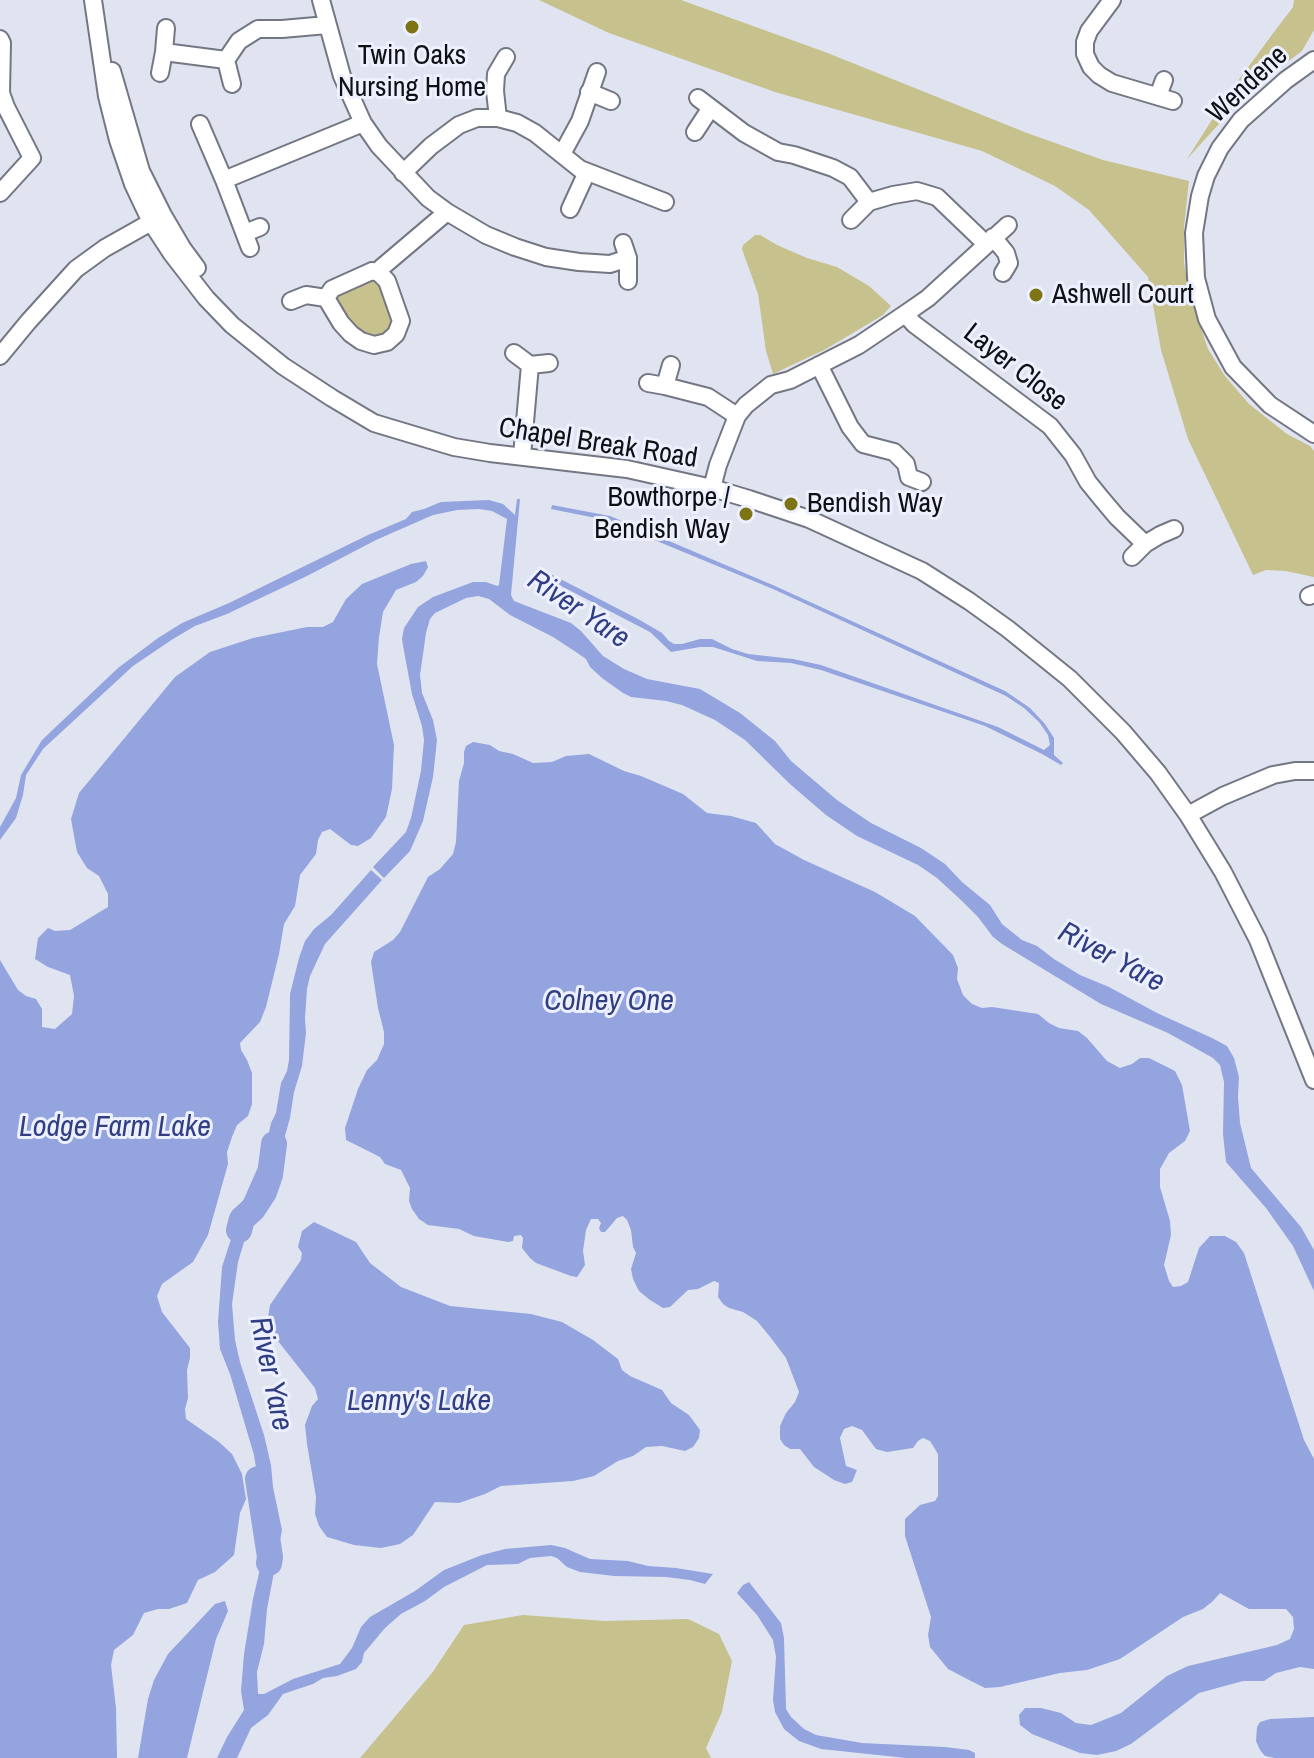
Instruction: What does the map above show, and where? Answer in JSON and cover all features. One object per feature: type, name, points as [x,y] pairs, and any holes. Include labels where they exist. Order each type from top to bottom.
[{"type":"street","points":[[321,0],[342,76],[363,123],[379,146],[428,198],[486,235],[546,257],[610,264],[626,251],[628,281]]},
{"type":"street","points":[[1112,0],[1089,31],[1085,42],[1085,54],[1091,67],[1112,83],[1166,99],[1164,80]]},
{"type":"street","name":"Chapel Break Road","points":[[93,4],[107,96],[133,184],[157,218],[172,254],[206,298],[232,325],[283,366],[374,423],[454,447],[627,469],[712,488],[809,519],[922,571],[969,601],[1070,679],[1123,732],[1158,773],[1223,872],[1258,940],[1314,1080]]},
{"type":"street","points":[[232,84],[226,60],[239,41],[258,29],[327,25]]},
{"type":"street","points":[[160,73],[166,28]]},
{"type":"street","points":[[0,39],[1,93],[32,158],[0,193]]},
{"type":"street","points":[[164,52],[226,60]]},
{"type":"street","points":[[498,118],[496,74],[506,57]]},
{"type":"street","name":"Wendene","points":[[1314,60],[1241,120],[1220,148],[1206,176],[1194,233],[1196,278],[1207,319],[1233,367],[1270,405],[1314,434]]},
{"type":"street","points":[[562,154],[580,121],[597,72]]},
{"type":"street","points":[[589,92],[611,101]]},
{"type":"street","points":[[695,132],[704,104],[744,133],[778,152],[833,168],[850,177],[869,202]]},
{"type":"street","points":[[403,173],[459,125],[477,118],[498,118],[517,123],[587,172],[665,202]]},
{"type":"street","points":[[224,180],[363,123]]},
{"type":"street","points":[[200,124],[252,236]]},
{"type":"street","points":[[570,209],[587,172]]},
{"type":"street","points":[[851,220],[869,202],[893,195],[917,191],[937,197],[1006,253],[1009,263],[1003,273]]},
{"type":"street","points":[[379,273],[447,212]]},
{"type":"street","points":[[0,356],[76,269],[157,218]]},
{"type":"street","points":[[712,488],[737,416],[746,405],[771,385],[790,380],[859,345],[905,314],[928,298],[1008,225]]},
{"type":"street","points":[[372,271],[379,273],[387,281],[401,321],[396,334],[387,342],[374,345],[361,341],[341,323],[326,298],[332,289],[346,282],[372,271]]},
{"type":"street","points":[[291,301],[306,295],[326,298]]},
{"type":"street","name":"Layer Close","points":[[905,314],[914,324],[1050,426],[1073,455],[1088,482],[1145,544]]},
{"type":"street","points":[[514,353],[530,365],[549,363]]},
{"type":"street","points":[[522,456],[530,365]]},
{"type":"street","points":[[665,386],[671,365]]},
{"type":"street","points":[[819,365],[850,427],[863,444],[894,452],[906,464],[910,479]]},
{"type":"street","points":[[648,383],[708,397],[737,416]]},
{"type":"street","points":[[1132,557],[1145,544],[1174,529]]},
{"type":"street","points":[[1188,815],[1273,775],[1314,771]]},
{"type":"shaded area","points":[[539,0],[681,0],[825,52],[1027,133],[1103,160],[1189,181],[1184,263],[1190,296],[1208,349],[1225,376],[1249,404],[1314,451],[1314,577],[1266,570],[1253,575],[1188,439],[1161,350],[1148,277],[1089,210],[1055,186],[982,151],[775,92],[609,33]]},
{"type":"shaded area","points":[[1294,0],[1314,0],[1314,30],[1302,51],[1249,91],[1187,159],[1229,93],[1293,7]]},
{"type":"shaded area","points":[[755,235],[807,258],[837,267],[869,286],[891,306],[883,315],[826,349],[773,374],[766,351],[758,294],[742,249]]},
{"type":"shaded area","points":[[367,279],[381,285],[393,321],[391,330],[384,336],[374,338],[355,331],[335,300],[337,292]]},
{"type":"shaded area","points":[[523,1615],[605,1621],[688,1619],[719,1634],[732,1661],[722,1712],[706,1748],[711,1758],[360,1758],[432,1673],[464,1625]]},
{"type":"water","points":[[517,499],[520,499],[511,595],[514,601],[571,623],[603,656],[624,669],[647,679],[700,689],[740,713],[775,741],[791,761],[837,800],[871,823],[945,864],[990,905],[1002,924],[1022,940],[1037,946],[1080,975],[1227,1046],[1239,1077],[1240,1123],[1251,1168],[1301,1227],[1314,1250],[1314,1291],[1293,1246],[1266,1208],[1226,1162],[1224,1082],[1220,1065],[1213,1058],[1168,1033],[1101,1004],[1002,944],[937,878],[918,865],[857,836],[826,815],[745,740],[715,720],[682,705],[623,693],[590,667],[586,659],[553,637],[510,615],[489,599],[478,596],[466,598],[435,613],[430,619],[420,675],[422,693],[437,740],[433,777],[423,821],[410,851],[384,878],[373,867],[406,832],[421,771],[424,740],[404,651],[404,628],[418,607],[433,597],[473,582],[499,585],[507,519],[492,511],[457,510],[433,515],[173,639],[133,666],[43,749],[26,775],[16,818],[0,840],[0,827],[16,798],[21,775],[42,740],[118,668],[158,638],[182,623],[406,519],[412,512],[441,502],[489,500],[503,504],[515,515]]},
{"type":"water","points":[[552,505],[610,516],[775,586],[1005,691],[1030,708],[1045,724],[1054,738],[1054,755],[1063,763],[1061,765],[985,726],[821,670],[791,663],[757,661],[713,647],[671,652],[650,632],[538,574],[541,569],[638,619],[674,644],[712,639],[748,654],[821,665],[998,727],[1044,750],[1050,745],[1048,735],[1039,722],[1006,696],[773,589],[606,520],[551,509]]},
{"type":"water","name":"Lodge Farm Lake","points":[[426,561],[428,567],[423,576],[396,590],[383,612],[379,637],[377,664],[394,745],[392,789],[386,817],[371,838],[358,846],[351,845],[330,829],[322,832],[316,854],[300,875],[295,906],[284,924],[266,1007],[260,1022],[240,1043],[252,1073],[252,1104],[248,1116],[237,1125],[232,1137],[227,1152],[228,1164],[208,1235],[193,1262],[162,1284],[157,1296],[162,1312],[190,1348],[186,1419],[232,1454],[242,1474],[246,1499],[240,1513],[234,1555],[215,1572],[198,1580],[187,1603],[144,1613],[133,1635],[114,1650],[111,1665],[117,1758],[0,1758],[0,960],[18,990],[36,999],[42,1009],[42,1027],[55,1029],[72,1014],[74,996],[70,975],[35,959],[38,938],[48,928],[70,930],[108,907],[108,894],[99,876],[87,868],[77,852],[71,819],[79,793],[175,677],[210,652],[253,638],[307,627],[323,627],[333,622],[346,599],[362,584]]},
{"type":"water","name":"Colney One","points":[[473,742],[490,745],[533,763],[589,754],[683,794],[707,813],[756,823],[775,844],[875,892],[915,916],[953,955],[963,995],[972,1004],[982,1008],[1038,1014],[1059,1028],[1078,1031],[1107,1061],[1120,1068],[1140,1058],[1149,1058],[1175,1071],[1182,1085],[1190,1131],[1185,1141],[1169,1153],[1160,1169],[1160,1187],[1171,1235],[1164,1265],[1173,1287],[1181,1286],[1188,1282],[1199,1248],[1210,1236],[1225,1236],[1236,1242],[1244,1253],[1304,1440],[1314,1459],[1314,1669],[1300,1667],[1276,1673],[1264,1681],[1243,1681],[1199,1693],[1131,1744],[1116,1751],[1097,1755],[1080,1753],[1032,1734],[1020,1725],[1019,1715],[1025,1708],[1061,1713],[1076,1723],[1091,1725],[1121,1713],[1167,1676],[1188,1666],[1277,1645],[1290,1639],[1294,1629],[1293,1617],[1286,1609],[1249,1609],[1220,1593],[1203,1609],[1183,1617],[1120,1659],[1087,1670],[1000,1687],[985,1688],[971,1681],[948,1669],[930,1647],[931,1617],[905,1536],[905,1519],[920,1505],[935,1501],[938,1496],[938,1454],[930,1441],[923,1438],[913,1448],[887,1452],[876,1449],[862,1430],[852,1426],[844,1429],[840,1438],[846,1466],[857,1470],[852,1482],[845,1484],[834,1480],[814,1467],[800,1449],[790,1449],[780,1439],[780,1426],[799,1392],[786,1358],[771,1338],[757,1321],[723,1304],[718,1297],[719,1283],[714,1281],[688,1290],[670,1307],[663,1308],[639,1291],[631,1269],[636,1253],[631,1230],[623,1216],[617,1218],[605,1232],[601,1232],[598,1219],[591,1219],[583,1251],[585,1265],[577,1277],[571,1276],[536,1263],[522,1248],[521,1235],[514,1236],[513,1241],[508,1242],[474,1236],[459,1229],[428,1225],[412,1209],[410,1188],[401,1170],[346,1140],[345,1128],[358,1089],[384,1044],[371,962],[374,952],[400,932],[428,877],[453,854],[464,752],[466,746]]},
{"type":"water","points":[[371,870],[382,880],[325,944],[310,976],[302,1066],[290,1118],[279,1157],[252,1215],[238,1262],[232,1304],[235,1340],[264,1435],[282,1530],[257,1672],[258,1694],[340,1664],[370,1617],[444,1570],[482,1555],[505,1549],[551,1545],[590,1559],[628,1561],[713,1574],[705,1584],[666,1577],[614,1576],[580,1572],[551,1556],[530,1558],[518,1564],[487,1565],[401,1614],[364,1653],[356,1669],[283,1694],[268,1715],[251,1728],[237,1758],[217,1758],[244,1710],[241,1691],[244,1654],[267,1540],[254,1455],[220,1349],[218,1322],[222,1267],[244,1199],[265,1151],[281,1083],[287,1071],[290,994],[305,941]]},
{"type":"water","name":"Lenny's Lake","points":[[314,1222],[356,1242],[370,1263],[401,1287],[450,1306],[531,1314],[562,1322],[618,1359],[622,1370],[630,1376],[662,1390],[671,1403],[689,1415],[700,1430],[699,1438],[693,1447],[685,1451],[662,1446],[646,1447],[594,1476],[573,1481],[501,1486],[459,1503],[435,1502],[413,1535],[400,1544],[381,1548],[354,1545],[327,1537],[315,1514],[316,1497],[305,1425],[318,1399],[315,1388],[267,1324],[270,1305],[301,1260],[302,1253],[298,1247],[302,1231]]},
{"type":"water","points":[[749,1582],[781,1623],[786,1709],[804,1729],[816,1735],[862,1743],[969,1750],[975,1753],[975,1758],[906,1758],[821,1749],[799,1741],[784,1729],[775,1712],[776,1657],[773,1640],[757,1615],[737,1593]]},
{"type":"water","points":[[225,1601],[228,1611],[216,1639],[187,1758],[138,1758],[148,1699],[168,1654],[215,1604]]},
{"type":"water","points":[[1314,1717],[1314,1758],[1275,1758],[1265,1756],[1260,1750],[1256,1741],[1260,1722]]},
{"type":"waterway","name":"River Yare","points":[[239,1230],[242,1219],[264,1192],[270,1175],[274,1144]]},
{"type":"waterway","name":"River Yare","points":[[258,1479],[269,1563]]},
{"type":"place","name":"Twin Oaks Nursing Home","points":[[412,27]]},
{"type":"place","name":"Ashwell Court","points":[[1036,295]]},
{"type":"place","name":"Bendish Way","points":[[791,504]]},
{"type":"place","name":"Bowthorpe / Bendish Way","points":[[746,514]]}]
